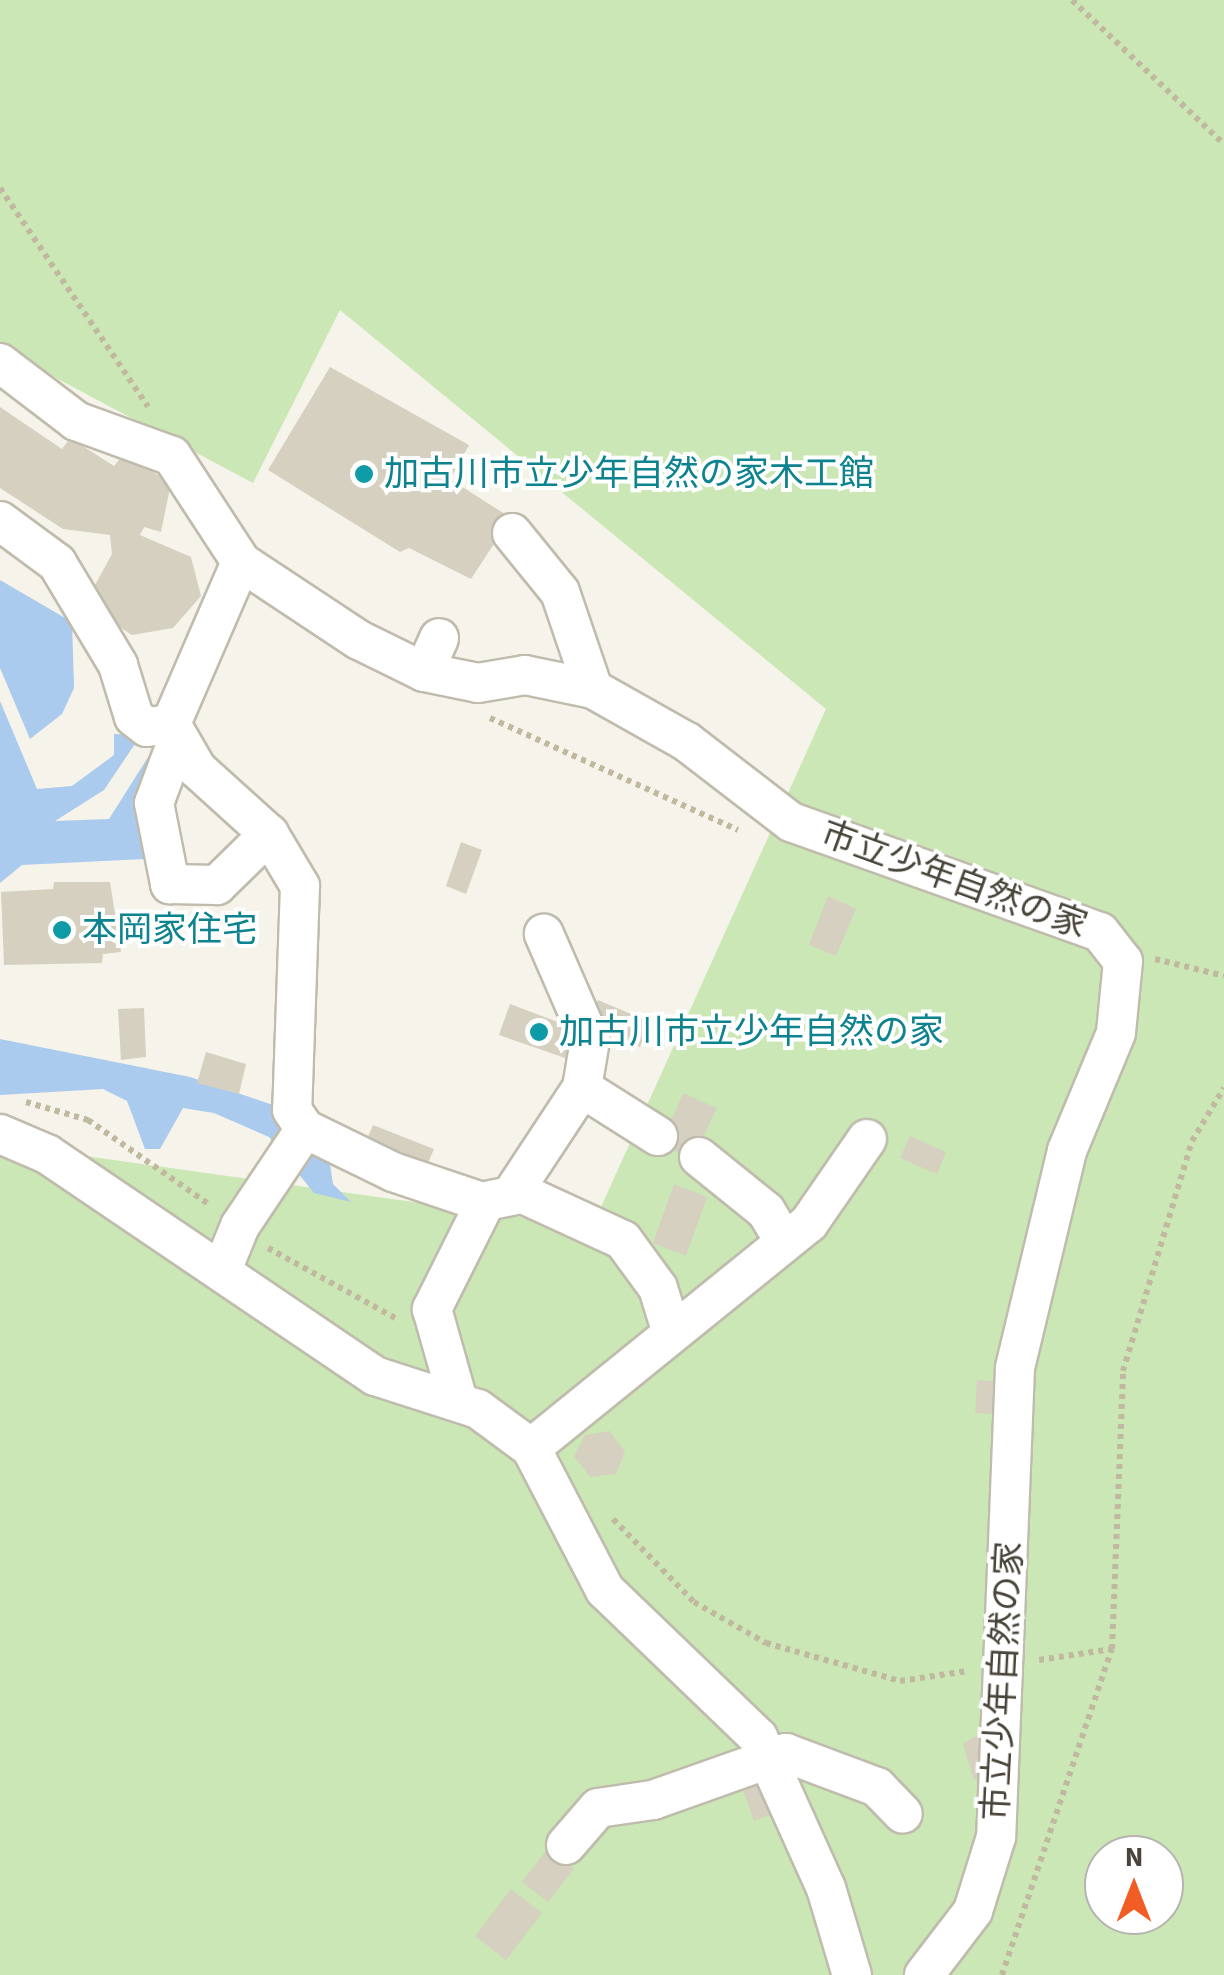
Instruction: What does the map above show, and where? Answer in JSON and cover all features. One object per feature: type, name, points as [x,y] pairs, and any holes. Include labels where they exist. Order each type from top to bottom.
[{"type":"lane","name":"市立少年自然の家","points":[[7,374],[76,421],[172,456],[241,562],[431,655],[478,683],[525,674],[593,689],[687,742],[791,822],[1100,932],[1123,961],[1116,1033],[1067,1151],[1015,1368],[996,1837],[973,1911],[924,1975]]},
{"type":"lane","points":[[0,522],[56,564],[118,665],[134,716],[147,727],[174,734],[270,834],[300,886],[292,1110],[305,1129],[393,1172],[499,1199],[623,1240],[650,1274],[671,1330]]},
{"type":"lane","points":[[512,533],[560,592],[593,689]]},
{"type":"lane","points":[[241,562],[174,734],[154,803],[163,885],[217,885],[270,834]]},
{"type":"lane","points":[[458,1401],[432,1309],[499,1199],[582,1088],[590,1040],[544,934]]},
{"type":"lane","points":[[582,1088],[658,1136]]},
{"type":"lane","points":[[222,1270],[240,1226],[305,1129]]},
{"type":"lane","points":[[0,1134],[46,1154],[375,1376],[458,1401],[531,1448],[605,1590],[758,1737],[764,1758],[826,1888],[852,1975]]},
{"type":"lane","points":[[531,1448],[782,1238],[808,1223],[868,1139]]},
{"type":"lane","points":[[699,1157],[766,1211],[782,1238]]},
{"type":"lane","points":[[566,1846],[598,1808],[652,1800],[764,1758],[812,1760],[877,1788],[903,1814]]},
{"type":"path","points":[[1072,0],[1224,144]]},
{"type":"path","points":[[1002,1975],[1112,1649],[1123,1371],[1192,1141],[1224,1088]]},
{"type":"green space","points":[[0,0],[1224,0],[1224,1975],[0,1975],[0,1121],[78,1155],[592,1227],[826,709],[340,310],[253,483],[0,348]]},
{"type":"water","points":[[0,580],[72,622],[74,688],[62,714],[30,739],[0,668]]},
{"type":"water","points":[[0,701],[37,789],[72,786],[114,755],[114,734],[141,735],[104,790],[55,821],[109,819],[157,743],[139,801],[144,859],[22,865],[0,883]]},
{"type":"water","points":[[0,1039],[190,1077],[273,1105],[279,1123],[328,1152],[333,1184],[351,1202],[314,1193],[269,1137],[214,1113],[183,1108],[160,1149],[145,1149],[127,1101],[103,1089],[0,1095]]},
{"type":"building","name":"加古川市立少年自然の家木工館","points":[[330,367],[469,445],[450,479],[511,518],[471,579],[409,548],[400,552],[268,470]]},
{"type":"building","points":[[0,407],[62,449],[70,438],[114,466],[124,454],[171,483],[161,532],[144,527],[140,535],[191,557],[201,596],[173,628],[132,635],[103,616],[95,585],[112,554],[110,535],[63,529],[0,488]]},
{"type":"building","points":[[461,842],[482,850],[466,894],[446,886]]},
{"type":"building","name":"本岡家住宅","points":[[54,882],[110,882],[121,952],[103,954],[102,963],[4,965],[1,892],[53,889]]},
{"type":"building","name":"加古川市立少年自然の家","points":[[828,896],[856,909],[836,956],[809,945]]},
{"type":"building","name":"加古川市立少年自然の家","points":[[598,1000],[650,1022],[640,1047],[588,1025]]},
{"type":"building","name":"加古川市立少年自然の家","points":[[510,1004],[579,1030],[571,1060],[499,1035]]},
{"type":"building","points":[[144,1008],[146,1057],[121,1060],[118,1009]]},
{"type":"building","points":[[206,1052],[246,1064],[239,1094],[197,1083]]},
{"type":"building","name":"加古川市立少年自然の家","points":[[683,1093],[717,1108],[693,1159],[661,1144]]},
{"type":"building","points":[[373,1125],[434,1149],[423,1174],[363,1149]]},
{"type":"building","name":"加古川市立少年自然の家","points":[[910,1136],[946,1152],[937,1174],[900,1158]]},
{"type":"building","points":[[674,1184],[707,1197],[686,1256],[653,1243]]},
{"type":"building","points":[[977,1380],[1003,1382],[1003,1415],[975,1413]]},
{"type":"building","points":[[610,1431],[625,1452],[616,1474],[590,1477],[574,1456],[585,1435]]},
{"type":"building","points":[[984,1731],[991,1768],[974,1780],[963,1744]]},
{"type":"building","points":[[760,1781],[772,1814],[754,1821],[742,1787]]},
{"type":"building","points":[[548,1848],[574,1869],[548,1902],[522,1882]]},
{"type":"building","points":[[511,1889],[542,1913],[506,1960],[475,1936]]},
{"type":"place","name":"加古川市立少年自然の家木工館","points":[[364,474]]},
{"type":"place","name":"本岡家住宅","points":[[62,930]]},
{"type":"place","name":"加古川市立少年自然の家","points":[[539,1032]]}]
